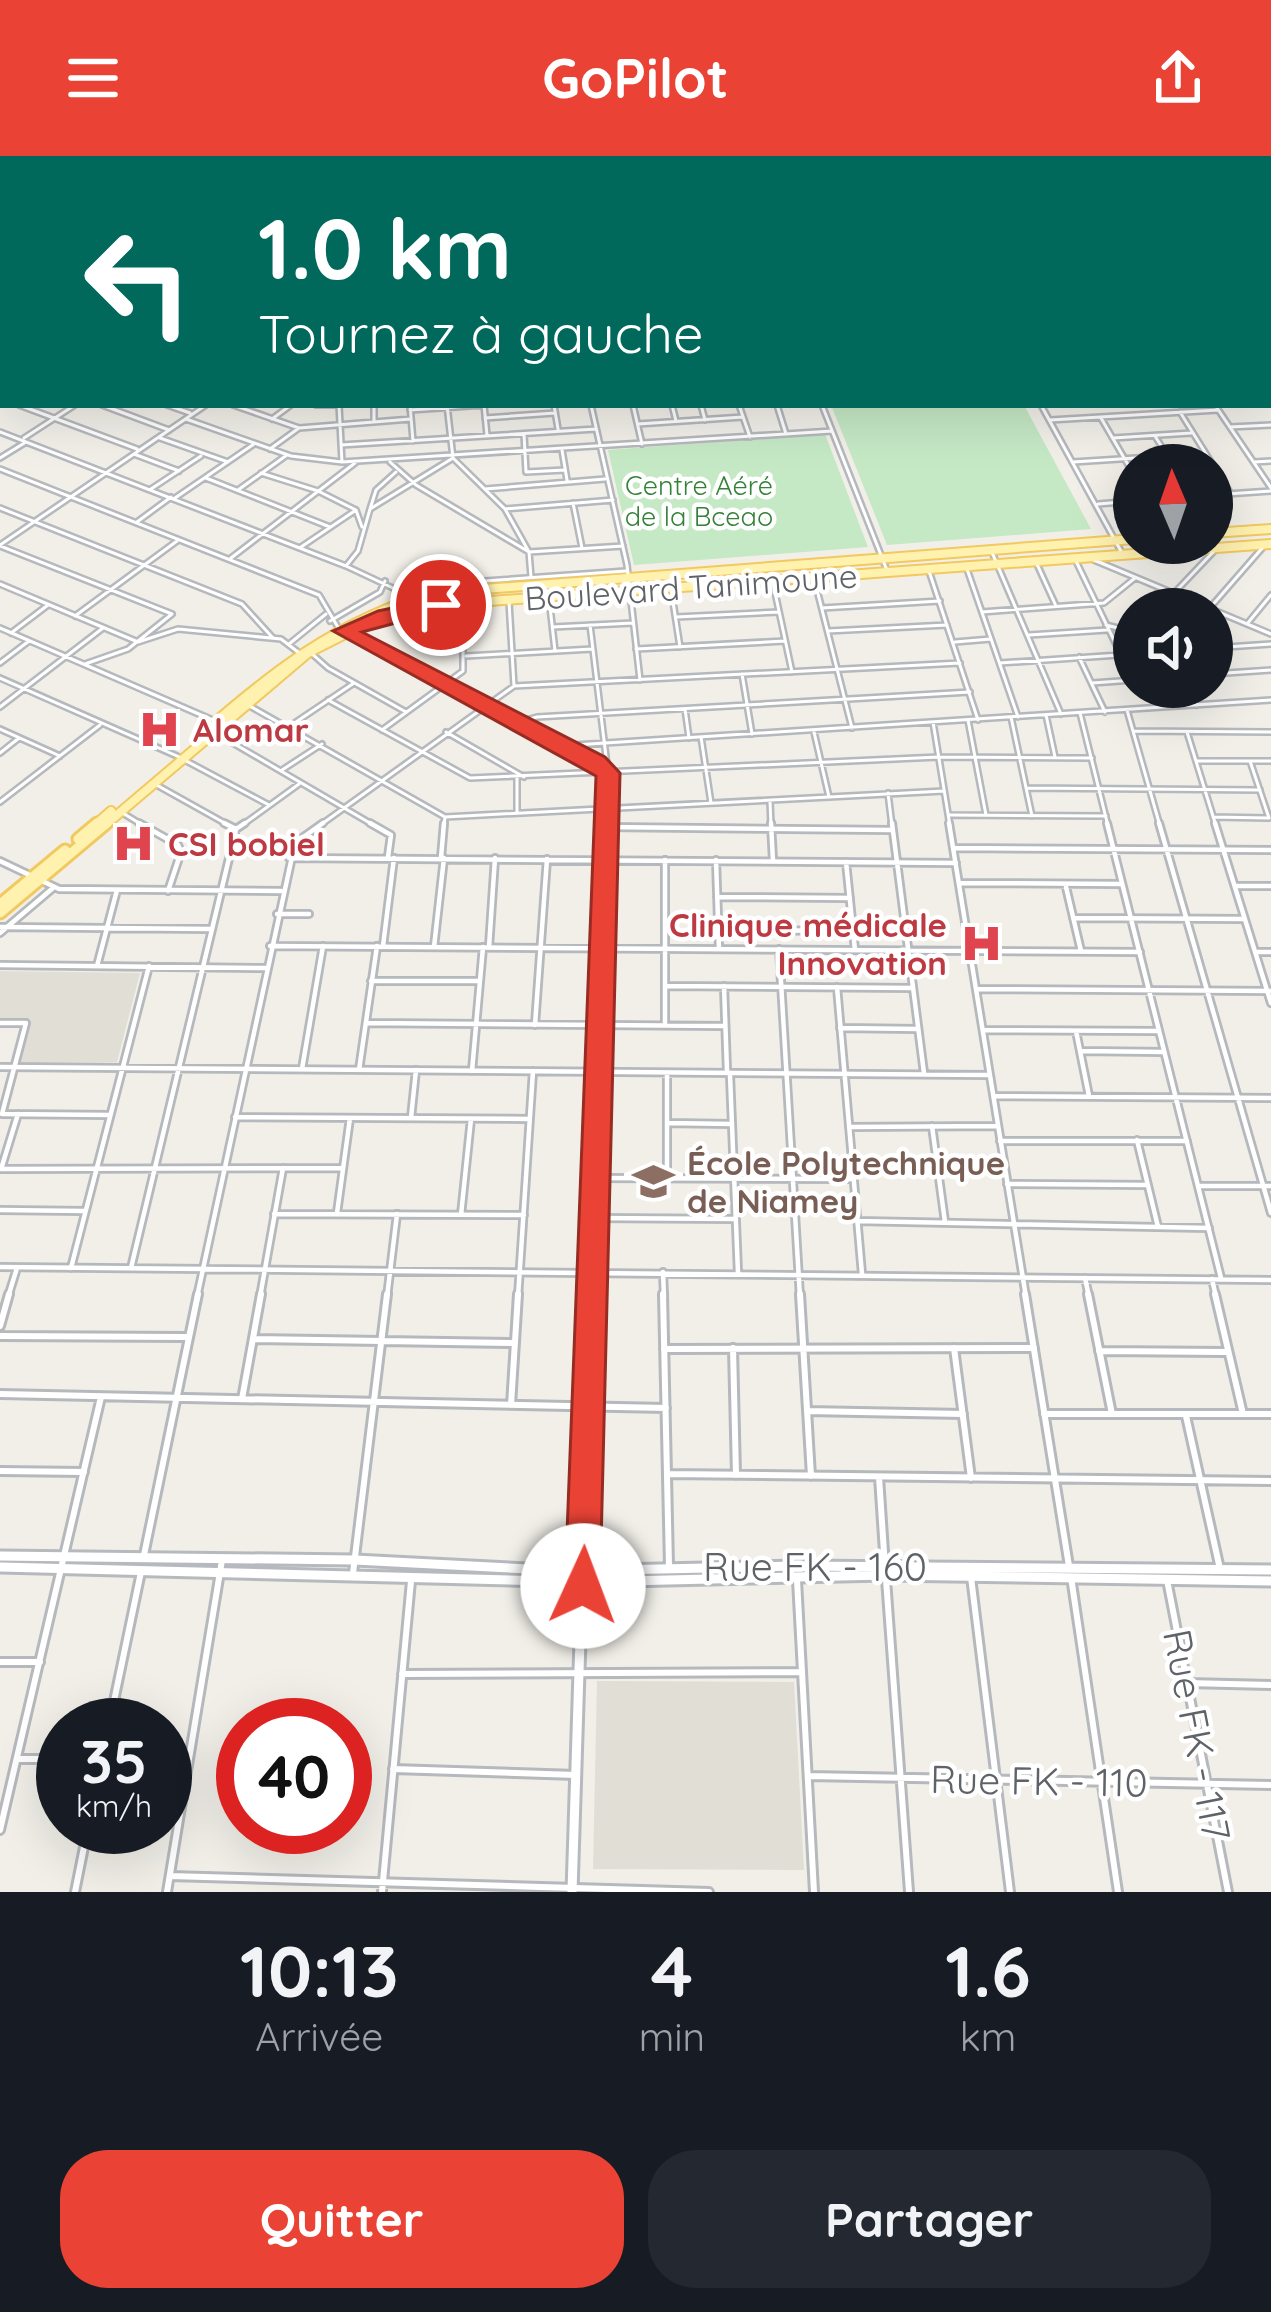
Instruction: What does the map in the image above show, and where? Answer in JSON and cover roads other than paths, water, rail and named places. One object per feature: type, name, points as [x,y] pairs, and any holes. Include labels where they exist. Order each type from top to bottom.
[{"type":"main road","points":[[1233,532],[1271,529]]},
{"type":"main road","name":"Boulevard Tanimoune","points":[[34,879],[153,783],[298,652],[336,626],[413,598],[532,581],[1113,541]]},
{"type":"main road","name":"Boulevard Tanimoune","points":[[1233,547],[1268,545]]},
{"type":"main road","name":"Boulevard Tanimoune","points":[[215,727],[247,705],[336,626],[411,609],[1113,556]]},
{"type":"main road","name":"Boulevard Tanimoune","points":[[0,909],[180,758]]},
{"type":"main road","points":[[572,1889],[608,773]]},
{"type":"main road","name":"Rue FK - 160","points":[[0,1556],[64,1563]]},
{"type":"main road","name":"Rue FK - 160","points":[[0,1567],[64,1563],[354,1567],[583,1577],[886,1571],[971,1577],[1271,1570]]},
{"type":"main road","name":"Rue FK - 160","points":[[354,1567],[411,1575],[520,1575]]},
{"type":"main road","name":"Rue FK - 160","points":[[583,1577],[669,1568],[1070,1573],[1271,1581]]},
{"type":"street","points":[[29,408],[140,450]]},
{"type":"street","points":[[0,458],[70,408]]},
{"type":"street","points":[[110,408],[170,430]]},
{"type":"street","points":[[176,408],[193,414]]},
{"type":"street","points":[[0,546],[202,408]]},
{"type":"street","points":[[242,408],[299,428],[411,419]]},
{"type":"street","points":[[272,418],[287,408]]},
{"type":"street","points":[[339,408],[342,462]]},
{"type":"street","points":[[374,408],[374,422]]},
{"type":"street","points":[[410,408],[412,440]]},
{"type":"street","points":[[398,586],[532,581],[529,552],[505,509],[453,458],[448,408]]},
{"type":"street","points":[[484,408],[487,436]]},
{"type":"street","points":[[554,408],[558,431]]},
{"type":"street","points":[[592,408],[628,574],[640,680]]},
{"type":"street","points":[[634,408],[642,444]]},
{"type":"street","points":[[672,408],[676,422]]},
{"type":"street","points":[[702,408],[705,420]]},
{"type":"street","points":[[740,408],[749,437]]},
{"type":"street","points":[[779,408],[786,434]]},
{"type":"street","points":[[823,408],[888,573]]},
{"type":"street","points":[[1043,408],[1113,535]]},
{"type":"street","points":[[1050,421],[1210,408]]},
{"type":"street","points":[[1218,408],[1271,490],[1233,494]]},
{"type":"street","points":[[1180,412],[1199,444]]},
{"type":"street","points":[[485,418],[555,413]]},
{"type":"street","points":[[638,424],[743,417]]},
{"type":"street","points":[[186,418],[287,455],[342,462],[832,431]]},
{"type":"street","points":[[1101,418],[1116,444]]},
{"type":"street","points":[[1230,427],[1271,425]]},
{"type":"street","points":[[270,449],[299,428]]},
{"type":"street","points":[[341,445],[596,429]]},
{"type":"street","points":[[0,432],[398,586],[413,598]]},
{"type":"street","points":[[1113,438],[1193,433]]},
{"type":"street","points":[[524,434],[526,472],[566,470]]},
{"type":"street","points":[[1155,436],[1160,444]]},
{"type":"street","points":[[158,438],[228,462]]},
{"type":"street","points":[[137,522],[255,443]]},
{"type":"street","points":[[562,450],[567,482]]},
{"type":"street","points":[[134,454],[179,471]]},
{"type":"street","points":[[151,490],[204,454]]},
{"type":"street","points":[[238,490],[287,455]]},
{"type":"street","points":[[370,509],[416,485],[453,458]]},
{"type":"street","points":[[1073,462],[1113,460]]},
{"type":"street","points":[[1254,463],[1271,461]]},
{"type":"street","points":[[231,559],[357,462]]},
{"type":"street","points":[[390,462],[416,485],[529,552],[623,546]]},
{"type":"street","points":[[0,470],[319,595],[336,626],[608,773]]},
{"type":"street","points":[[346,566],[358,551],[376,490],[396,472]]},
{"type":"street","points":[[261,473],[318,491],[356,510],[362,532]]},
{"type":"street","points":[[206,478],[330,527]]},
{"type":"street","points":[[485,489],[608,478]]},
{"type":"street","points":[[505,509],[613,500]]},
{"type":"street","points":[[573,503],[582,548]]},
{"type":"street","points":[[1096,504],[1113,503]]},
{"type":"street","points":[[0,508],[242,604],[273,638]]},
{"type":"street","points":[[300,548],[356,510]]},
{"type":"street","points":[[75,616],[179,539]]},
{"type":"street","points":[[1228,588],[1268,545]]},
{"type":"street","points":[[0,546],[172,614],[119,655],[82,664]]},
{"type":"street","points":[[992,550],[1060,714]]},
{"type":"street","points":[[1090,558],[1160,588]]},
{"type":"street","points":[[1076,559],[1113,639]]},
{"type":"street","points":[[1036,562],[1056,607]]},
{"type":"street","points":[[1178,588],[1201,564]]},
{"type":"street","points":[[966,567],[1015,717],[1032,816]]},
{"type":"street","points":[[929,570],[978,720]]},
{"type":"street","points":[[814,578],[852,728]]},
{"type":"street","points":[[982,612],[1108,602],[1135,578]]},
{"type":"street","points":[[336,626],[380,592],[385,581]]},
{"type":"street","points":[[772,581],[792,672]]},
{"type":"street","points":[[0,584],[138,642],[178,629],[273,638],[298,652]]},
{"type":"street","points":[[671,589],[680,646]]},
{"type":"street","points":[[1247,624],[1271,596]]},
{"type":"street","points":[[549,598],[555,651]]},
{"type":"street","points":[[509,601],[514,686]]},
{"type":"street","points":[[822,608],[940,602]]},
{"type":"street","points":[[381,731],[463,671],[463,603]]},
{"type":"street","points":[[11,633],[49,604]]},
{"type":"street","points":[[1262,605],[1271,608]]},
{"type":"street","points":[[676,617],[779,612]]},
{"type":"street","points":[[289,644],[328,613]]},
{"type":"street","points":[[1233,618],[1271,634]]},
{"type":"street","points":[[553,627],[633,623]]},
{"type":"street","points":[[590,625],[608,773]]},
{"type":"street","points":[[828,631],[947,625]]},
{"type":"street","points":[[0,628],[215,727],[391,835],[380,946],[359,1070]]},
{"type":"street","points":[[0,707],[103,628]]},
{"type":"street","points":[[1029,634],[1113,628]]},
{"type":"street","points":[[953,642],[991,639]]},
{"type":"street","points":[[0,663],[30,640]]},
{"type":"street","points":[[636,649],[785,641]]},
{"type":"street","points":[[1233,647],[1271,644]]},
{"type":"street","points":[[464,656],[592,649]]},
{"type":"street","points":[[310,652],[407,712]]},
{"type":"street","points":[[1000,663],[1113,655]]},
{"type":"street","points":[[1079,657],[1105,712]]},
{"type":"street","points":[[115,1698],[281,891],[296,842],[514,686],[960,663]]},
{"type":"street","points":[[1233,673],[1271,670]]},
{"type":"street","points":[[742,674],[752,734]]},
{"type":"street","points":[[0,678],[180,758],[268,805]]},
{"type":"street","points":[[290,726],[354,682]]},
{"type":"street","points":[[1092,683],[1113,682]]},
{"type":"street","points":[[514,724],[537,717],[970,692]]},
{"type":"street","points":[[328,700],[464,777],[939,757],[1091,758]]},
{"type":"street","points":[[1233,703],[1271,700]]},
{"type":"street","points":[[247,705],[322,743],[445,817],[944,791]]},
{"type":"street","points":[[560,746],[1155,708]]},
{"type":"street","points":[[686,709],[689,738]]},
{"type":"street","points":[[1127,710],[1267,1185],[1271,1213]]},
{"type":"street","points":[[1080,713],[1222,1279]]},
{"type":"street","points":[[1046,715],[1056,758]]},
{"type":"street","points":[[968,720],[986,816]]},
{"type":"street","points":[[933,722],[1118,1892]]},
{"type":"street","points":[[0,802],[102,723]]},
{"type":"street","points":[[0,729],[60,756]]},
{"type":"street","points":[[814,730],[830,797]]},
{"type":"street","points":[[1133,731],[1271,732]]},
{"type":"street","points":[[446,732],[521,777]]},
{"type":"street","points":[[1187,732],[1271,1003]]},
{"type":"street","points":[[701,737],[711,803]]},
{"type":"street","points":[[0,753],[20,738]]},
{"type":"street","points":[[283,770],[322,743]]},
{"type":"street","points":[[1196,761],[1271,761]]},
{"type":"street","points":[[1214,817],[1270,818],[1250,761]]},
{"type":"street","points":[[518,813],[521,777]]},
{"type":"street","points":[[131,1268],[236,829],[302,782]]},
{"type":"street","points":[[153,783],[236,829]]},
{"type":"street","points":[[1026,788],[1259,790]]},
{"type":"street","points":[[888,793],[924,1075]]},
{"type":"street","points":[[770,800],[773,861]]},
{"type":"street","points":[[120,811],[178,844],[181,852],[168,891]]},
{"type":"street","points":[[948,815],[1106,816]]},
{"type":"street","points":[[434,947],[445,817]]},
{"type":"street","points":[[606,826],[892,830]]},
{"type":"street","points":[[953,848],[1271,850]]},
{"type":"street","points":[[290,858],[956,863]]},
{"type":"street","points":[[472,1071],[495,858]]},
{"type":"street","points":[[536,1024],[547,859]]},
{"type":"street","points":[[665,860],[665,1025]]},
{"type":"street","points":[[716,860],[719,949]]},
{"type":"street","points":[[0,861],[53,888],[281,891]]},
{"type":"street","points":[[846,862],[855,950]]},
{"type":"street","points":[[959,883],[1123,884]]},
{"type":"street","points":[[1066,884],[1081,951]]},
{"type":"street","points":[[1235,886],[1271,886]]},
{"type":"street","points":[[2,929],[53,888]]},
{"type":"street","points":[[97,966],[117,890]]},
{"type":"street","points":[[717,897],[850,898]]},
{"type":"street","points":[[277,914],[309,914]]},
{"type":"street","points":[[1073,918],[1245,919]]},
{"type":"street","points":[[2,929],[212,928]]},
{"type":"street","points":[[718,931],[853,932]]},
{"type":"street","points":[[270,946],[1140,952]]},
{"type":"street","points":[[302,1070],[323,946]]},
{"type":"street","points":[[779,949],[811,1476]]},
{"type":"street","points":[[1255,952],[1271,952]]},
{"type":"street","points":[[0,965],[265,968]]},
{"type":"street","points":[[71,1268],[149,966]]},
{"type":"street","points":[[371,981],[479,981]]},
{"type":"street","points":[[665,986],[913,988]]},
{"type":"street","points":[[724,986],[737,1273]]},
{"type":"street","points":[[837,987],[862,1275]]},
{"type":"street","points":[[976,989],[1269,991]]},
{"type":"street","points":[[0,1023],[26,1023],[1,1114],[110,1115]]},
{"type":"street","points":[[366,1023],[725,1026]]},
{"type":"street","points":[[840,1028],[918,1029]]},
{"type":"street","points":[[982,1030],[1160,1031]]},
{"type":"street","points":[[1076,1031],[1089,1096]]},
{"type":"street","points":[[1080,1051],[1165,1052]]},
{"type":"street","points":[[0,1067],[990,1075]]},
{"type":"street","points":[[411,1118],[416,1070]]},
{"type":"street","points":[[511,1405],[533,1071]]},
{"type":"street","points":[[667,1072],[667,1178]]},
{"type":"street","points":[[993,1096],[1271,1098]]},
{"type":"street","points":[[18,1114],[1,1168],[343,1168]]},
{"type":"street","points":[[235,1117],[530,1118]]},
{"type":"street","points":[[337,1214],[350,1118]]},
{"type":"street","points":[[461,1215],[471,1119]]},
{"type":"street","points":[[667,1123],[732,1124]]},
{"type":"street","points":[[932,1126],[945,1223]]},
{"type":"street","points":[[849,1127],[998,1126]]},
{"type":"street","points":[[1000,1141],[1187,1141]]},
{"type":"street","points":[[1137,1141],[1158,1227]]},
{"type":"street","points":[[242,1399],[283,1168]]},
{"type":"street","points":[[596,1178],[854,1178]]},
{"type":"street","points":[[1007,1184],[1148,1185]]},
{"type":"street","points":[[1198,1186],[1267,1185]]},
{"type":"street","points":[[0,1210],[86,1211]]},
{"type":"street","points":[[274,1214],[524,1215]]},
{"type":"street","points":[[354,1567],[397,1214]]},
{"type":"street","points":[[594,1218],[736,1219]]},
{"type":"street","points":[[857,1221],[1209,1228]]},
{"type":"street","points":[[0,1267],[1271,1280]]},
{"type":"street","points":[[0,1326],[17,1268]]},
{"type":"street","points":[[663,1272],[669,1568]]},
{"type":"street","points":[[1085,1277],[1112,1414]]},
{"type":"street","points":[[1212,1279],[1243,1414]]},
{"type":"street","points":[[0,1336],[188,1337]]},
{"type":"street","points":[[253,1339],[514,1343]]},
{"type":"street","points":[[733,1348],[736,1475]]},
{"type":"street","points":[[954,1348],[970,1478]]},
{"type":"street","points":[[664,1349],[1034,1348]]},
{"type":"street","points":[[1100,1351],[1228,1352]]},
{"type":"street","points":[[0,1394],[666,1408]]},
{"type":"street","points":[[0,1830],[101,1396]]},
{"type":"street","points":[[807,1411],[963,1414]]},
{"type":"street","points":[[1044,1414],[1271,1414]]},
{"type":"street","points":[[1186,1414],[1220,1569]]},
{"type":"street","points":[[0,1471],[84,1472]]},
{"type":"street","points":[[667,1474],[1271,1480]]},
{"type":"street","points":[[879,1477],[909,1892]]},
{"type":"street","points":[[192,1741],[221,1565]]},
{"type":"street","points":[[382,1887],[411,1575]]},
{"type":"street","points":[[797,1576],[814,1892]]},
{"type":"street","points":[[971,1577],[1010,1892]]},
{"type":"street","name":"Rue FK - 117","points":[[1166,1579],[1228,1892]]},
{"type":"street","points":[[0,1662],[40,1661]]},
{"type":"street","points":[[402,1674],[802,1672]]},
{"type":"street","points":[[1187,1683],[1271,1684]]},
{"type":"street","points":[[17,1759],[36,1759]]},
{"type":"street","points":[[393,1769],[576,1775]]},
{"type":"street","name":"Rue FK - 110","points":[[808,1776],[1271,1785]]},
{"type":"street","points":[[75,1892],[83,1854]]},
{"type":"street","points":[[167,1892],[174,1854]]},
{"type":"street","points":[[170,1876],[382,1887],[709,1892]]},
{"type":"place","name":"Alomar","points":[[159,730]]},
{"type":"place","name":"CSI bobiel","points":[[134,844]]},
{"type":"place","name":"Clinique médicale Innovation","points":[[981,944]]},
{"type":"place","name":"École Polytechnique de Niamey","points":[[653,1182]]},
{"type":"park label","name":"Centre Aéré de la Bceao","points":[[699,502]]}]
